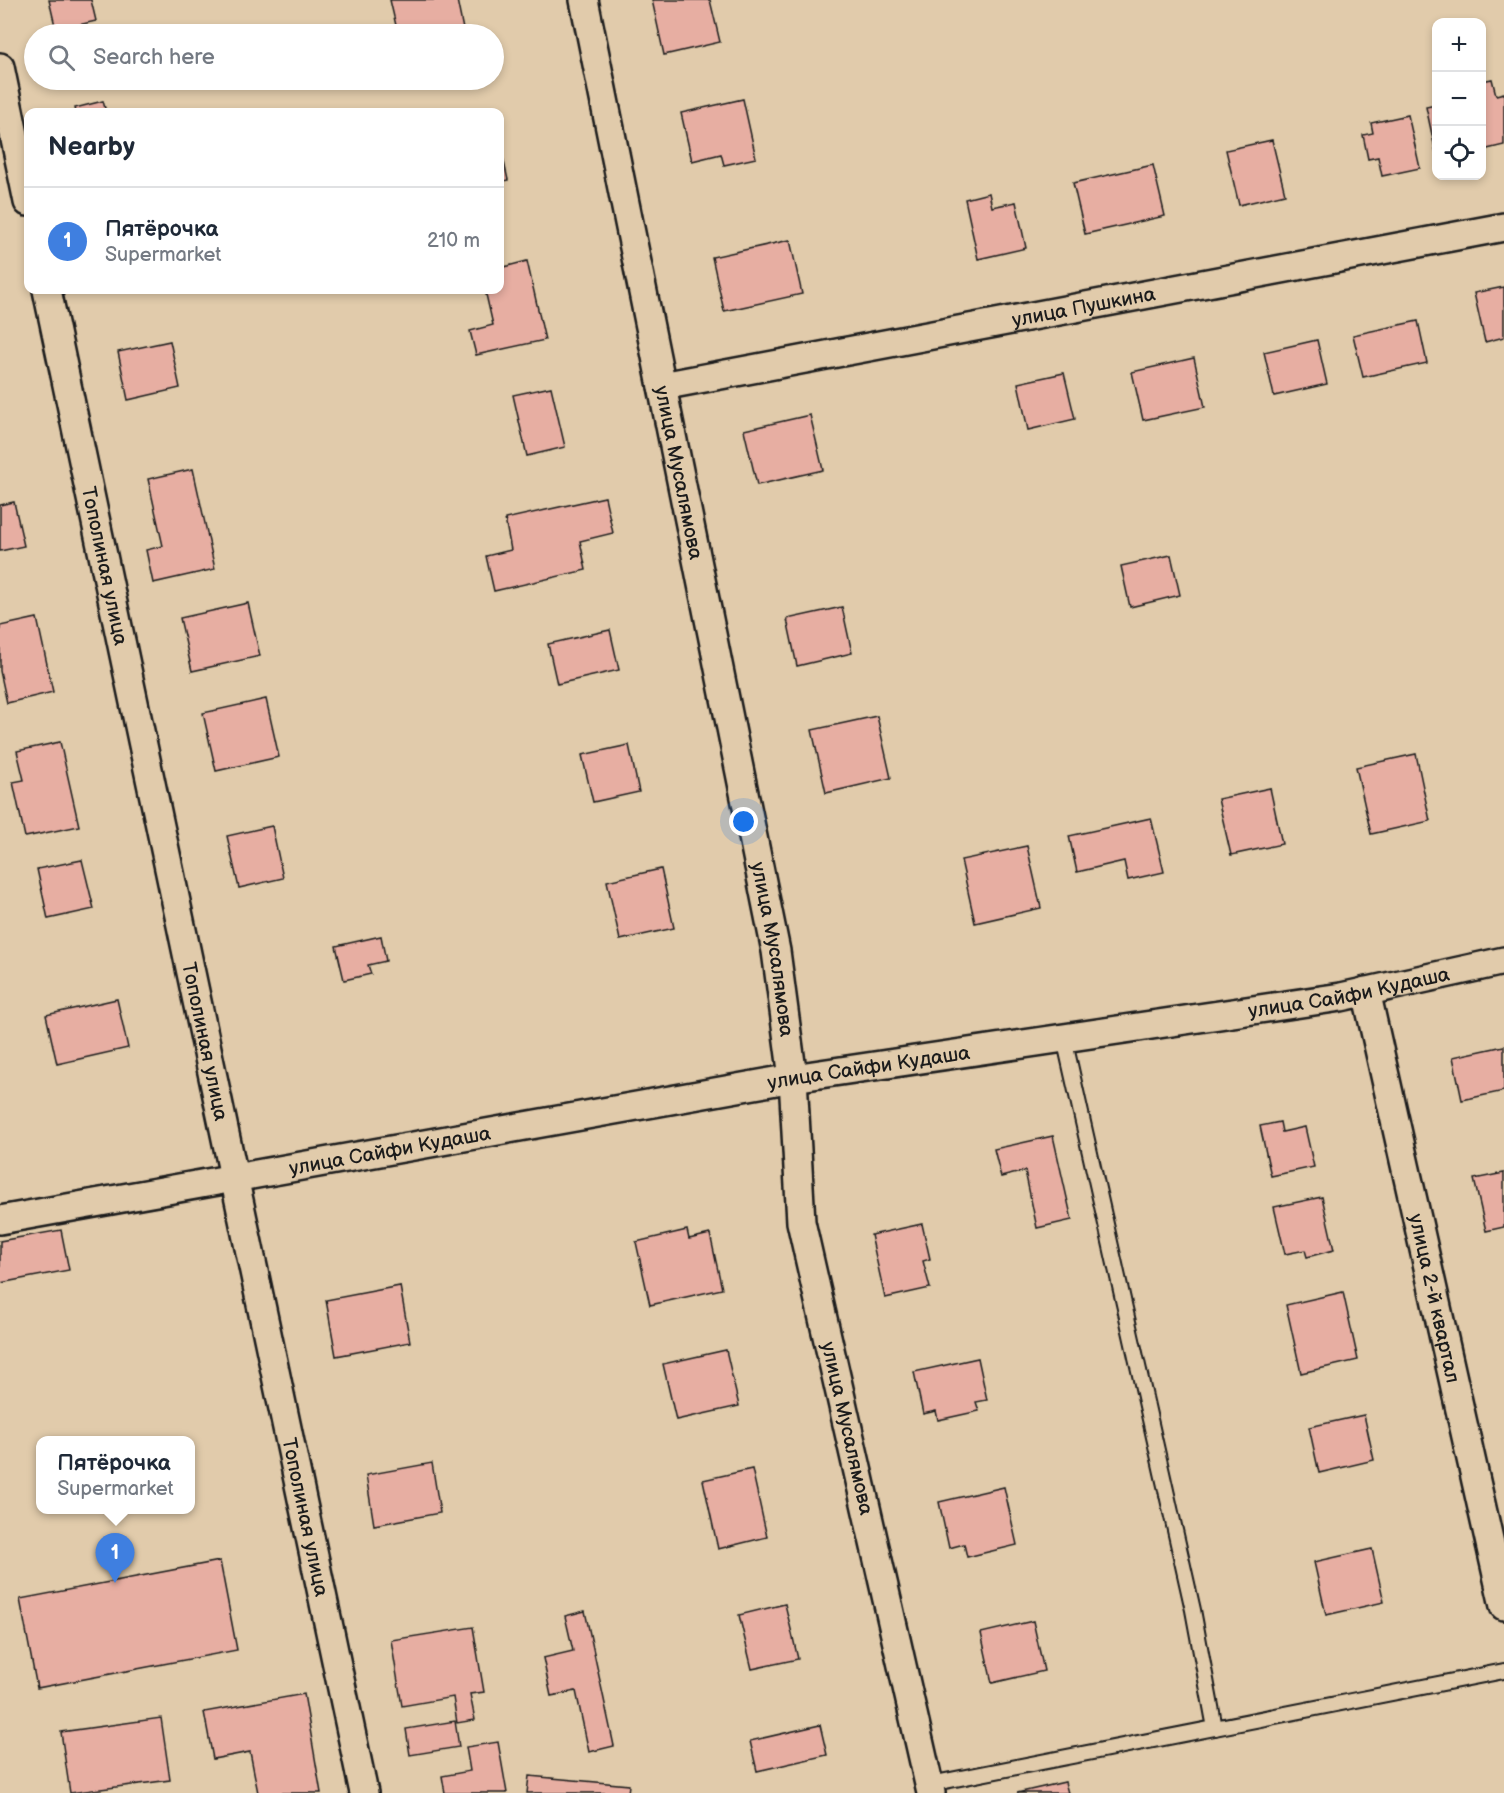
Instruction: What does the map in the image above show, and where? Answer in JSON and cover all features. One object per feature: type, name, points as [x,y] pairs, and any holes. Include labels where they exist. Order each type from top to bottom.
[{"type":"street","name":"улица Мусалямова","points":[[584,0],[776,951],[793,1078],[801,1222],[930,1788]]},
{"type":"street","points":[[0,67],[24,183]]},
{"type":"street","name":"улица Пушкина","points":[[662,386],[1504,227]]},
{"type":"street","name":"Тополиная улица","points":[[48,294],[364,1793]]},
{"type":"street","name":"улица Сайфи Кудаша","points":[[0,1220],[793,1078],[1366,992],[1504,961]]},
{"type":"street","name":"улица 2-й квартал","points":[[1366,992],[1504,1606]]},
{"type":"lane","points":[[1064,1038],[1190,1599],[1215,1728]]},
{"type":"lane","points":[[930,1788],[1215,1728],[1504,1671]]},
{"type":"building","points":[[49,0],[91,0],[96,21],[83,24],[55,24]]},
{"type":"building","points":[[390,0],[457,0],[462,24],[396,24]]},
{"type":"building","points":[[652,0],[710,0],[720,42],[664,55]]},
{"type":"building","points":[[1492,79],[1496,95],[1504,93],[1504,145],[1486,149],[1486,126],[1486,80]]},
{"type":"building","points":[[743,99],[756,158],[724,165],[721,154],[692,161],[681,113]]},
{"type":"building","points":[[103,101],[105,108],[75,108]]},
{"type":"building","points":[[1432,106],[1432,135],[1426,107]]},
{"type":"building","points":[[1408,115],[1420,168],[1382,176],[1378,157],[1368,159],[1363,135],[1373,133],[1371,123]]},
{"type":"building","points":[[1272,140],[1285,194],[1239,205],[1226,150]]},
{"type":"building","points":[[504,162],[508,180],[504,181]]},
{"type":"building","points":[[1153,165],[1165,216],[1085,234],[1073,183]]},
{"type":"building","points":[[989,193],[992,207],[1016,202],[1026,248],[978,259],[965,199]]},
{"type":"building","points":[[790,240],[802,294],[724,311],[712,257]]},
{"type":"building","points":[[527,261],[545,340],[476,355],[470,331],[493,325],[486,294],[504,294],[504,267]]},
{"type":"building","points":[[1504,287],[1504,337],[1485,342],[1474,293]]},
{"type":"building","points":[[1418,321],[1427,363],[1363,377],[1353,335]]},
{"type":"building","points":[[1317,340],[1327,384],[1274,396],[1264,352]]},
{"type":"building","points":[[170,341],[180,388],[128,400],[118,352]]},
{"type":"building","points":[[1194,358],[1205,407],[1143,420],[1132,372]]},
{"type":"building","points":[[1064,373],[1075,419],[1028,430],[1018,383]]},
{"type":"building","points":[[551,387],[565,447],[527,456],[513,395]]},
{"type":"building","points":[[810,415],[823,470],[757,485],[744,430]]},
{"type":"building","points":[[193,469],[215,569],[153,583],[146,550],[163,546],[148,479]]},
{"type":"building","points":[[605,497],[613,533],[580,541],[586,570],[494,591],[486,556],[511,550],[505,519]]},
{"type":"building","points":[[14,502],[24,546],[0,551],[0,505]]},
{"type":"building","points":[[1171,555],[1180,595],[1130,607],[1121,566]]},
{"type":"building","points":[[248,603],[260,656],[192,671],[180,618]]},
{"type":"building","points":[[842,607],[852,653],[797,666],[787,619]]},
{"type":"building","points":[[37,618],[53,692],[7,703],[0,671],[0,626]]},
{"type":"building","points":[[610,630],[619,670],[557,684],[548,644]]},
{"type":"building","points":[[266,699],[279,757],[216,771],[203,713]]},
{"type":"building","points":[[877,716],[891,778],[826,793],[812,730]]},
{"type":"building","points":[[60,742],[79,826],[25,837],[13,782],[24,780],[17,751]]},
{"type":"building","points":[[629,745],[639,792],[593,802],[582,755]]},
{"type":"building","points":[[1416,754],[1430,821],[1371,834],[1356,767]]},
{"type":"building","points":[[1270,788],[1282,844],[1231,855],[1218,799]]},
{"type":"building","points":[[1151,818],[1164,872],[1128,880],[1124,861],[1077,872],[1069,836]]},
{"type":"building","points":[[272,826],[283,878],[239,888],[227,836]]},
{"type":"building","points":[[1027,846],[1041,908],[975,923],[961,860]]},
{"type":"building","points":[[82,860],[94,909],[48,919],[37,869]]},
{"type":"building","points":[[661,869],[674,928],[620,940],[607,881]]},
{"type":"building","points":[[381,936],[386,961],[368,965],[371,974],[344,980],[336,946]]},
{"type":"building","points":[[117,999],[128,1048],[57,1064],[46,1015]]},
{"type":"building","points":[[1504,1046],[1504,1091],[1462,1100],[1453,1057]]},
{"type":"building","points":[[1280,1122],[1282,1132],[1305,1127],[1314,1167],[1271,1176],[1260,1126]]},
{"type":"building","points":[[1053,1136],[1072,1220],[1037,1228],[1025,1171],[1001,1177],[994,1149]]},
{"type":"building","points":[[1504,1173],[1504,1227],[1486,1231],[1474,1179]]},
{"type":"building","points":[[1322,1197],[1334,1250],[1307,1257],[1305,1250],[1285,1254],[1274,1207]]},
{"type":"building","points":[[922,1224],[930,1259],[923,1261],[930,1288],[885,1298],[871,1235]]},
{"type":"building","points":[[61,1230],[69,1270],[0,1283],[0,1241]]},
{"type":"building","points":[[687,1230],[689,1239],[710,1234],[722,1289],[650,1305],[636,1242]]},
{"type":"building","points":[[400,1286],[410,1342],[336,1356],[326,1300]]},
{"type":"building","points":[[1343,1292],[1358,1360],[1301,1373],[1286,1305]]},
{"type":"building","points":[[726,1350],[739,1406],[676,1420],[663,1364]]},
{"type":"building","points":[[978,1358],[987,1400],[976,1402],[979,1411],[938,1420],[936,1411],[923,1414],[914,1372]]},
{"type":"building","points":[[1364,1415],[1374,1460],[1319,1473],[1309,1427]]},
{"type":"building","points":[[432,1463],[440,1513],[374,1525],[366,1475]]},
{"type":"building","points":[[752,1469],[767,1537],[718,1549],[703,1480]]},
{"type":"building","points":[[1004,1487],[1017,1545],[967,1557],[964,1544],[949,1548],[939,1502]]},
{"type":"building","points":[[1372,1549],[1384,1602],[1326,1615],[1314,1562]]},
{"type":"building","points":[[220,1561],[237,1650],[37,1688],[20,1599]]},
{"type":"building","points":[[785,1604],[798,1659],[752,1669],[739,1615]]},
{"type":"building","points":[[585,1611],[614,1746],[589,1752],[576,1691],[551,1696],[543,1658],[573,1651],[565,1616]]},
{"type":"building","points":[[1033,1621],[1044,1671],[992,1683],[981,1633]]},
{"type":"building","points":[[473,1627],[484,1692],[470,1694],[475,1720],[457,1723],[453,1697],[402,1706],[391,1640]]},
{"type":"building","points":[[304,1694],[321,1793],[258,1793],[250,1752],[213,1759],[204,1712]]},
{"type":"building","points":[[161,1718],[170,1780],[70,1793],[61,1732]]},
{"type":"building","points":[[455,1721],[459,1747],[410,1755],[406,1729]]},
{"type":"building","points":[[820,1725],[827,1755],[757,1771],[750,1741]]},
{"type":"building","points":[[498,1742],[507,1793],[445,1793],[442,1776],[470,1771],[466,1747]]},
{"type":"building","points":[[529,1776],[629,1785],[628,1793],[527,1793]]},
{"type":"building","points":[[1065,1782],[1068,1793],[1017,1793]]},
{"type":"place","name":"Пятёрочка","points":[[115,1583]]}]
